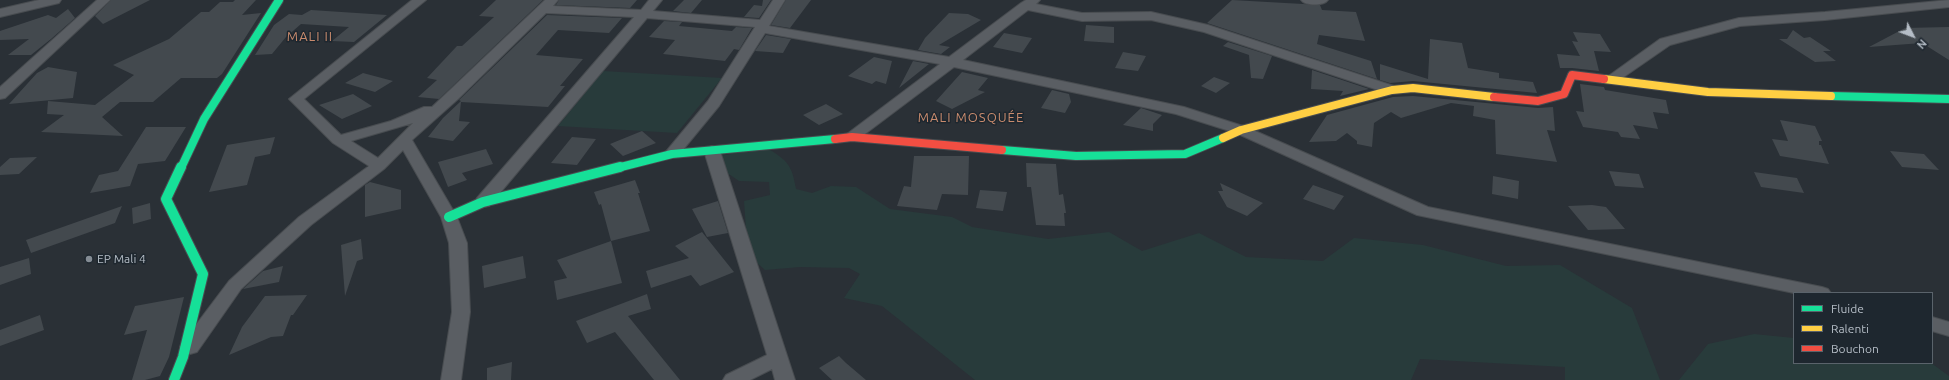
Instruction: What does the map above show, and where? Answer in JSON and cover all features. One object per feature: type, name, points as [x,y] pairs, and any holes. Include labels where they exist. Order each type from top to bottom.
[{"type":"street","points":[[0,13],[54,0]]},
{"type":"street","points":[[0,95],[104,0]]},
{"type":"street","points":[[174,380],[183,357],[203,274],[166,199],[204,119],[279,0]]},
{"type":"street","points":[[379,166],[338,140],[296,99],[420,0]]},
{"type":"street","points":[[483,202],[656,0]]},
{"type":"street","points":[[672,154],[714,103],[780,0]]},
{"type":"street","points":[[1307,0],[1322,0]]},
{"type":"street","points":[[852,137],[1030,3],[1082,17],[1151,16],[1178,21],[1208,29],[1392,90]]},
{"type":"street","points":[[1610,80],[1665,42],[1739,22],[1825,16],[1949,3]]},
{"type":"street","points":[[183,357],[234,285],[305,221],[379,166],[404,139],[453,96],[548,5],[763,26],[952,62],[1179,110],[1241,130],[1424,211],[1817,292]]},
{"type":"street","points":[[449,217],[483,202],[672,154],[852,137],[1076,156],[1185,154],[1241,130],[1392,90],[1413,88],[1508,100],[1538,101],[1564,94],[1572,75],[1708,92],[1949,99]]},
{"type":"street","points":[[338,140],[387,127],[418,116],[453,96]]},
{"type":"street","points":[[404,139],[449,217],[458,243],[460,312],[450,380]]},
{"type":"street","points":[[712,151],[785,380]]},
{"type":"street","points":[[1933,324],[1949,330]]},
{"type":"street","points":[[733,380],[778,358]]},
{"type":"shaded area","points":[[603,71],[722,78],[677,133],[558,126]]},
{"type":"shaded area","points":[[767,148],[788,164],[793,174],[796,189],[812,193],[831,186],[856,187],[890,209],[952,217],[972,227],[1048,239],[1109,232],[1142,251],[1199,233],[1246,257],[1323,261],[1354,238],[1423,245],[1506,266],[1560,265],[1632,308],[1660,380],[1565,380],[1565,367],[1420,359],[1411,380],[975,380],[882,306],[844,298],[860,274],[849,268],[800,267],[765,270],[754,260],[746,229],[744,201],[770,195],[769,182],[739,181],[717,166],[719,156]]},
{"type":"shaded area","points":[[1754,334],[1793,338],[1793,364],[1932,364],[1949,376],[1949,380],[1679,380],[1708,344]]},
{"type":"building","points":[[111,0],[150,0],[103,24],[95,16]]},
{"type":"building","points":[[235,0],[256,0],[242,15],[261,13],[222,74],[217,78],[181,78],[153,102],[120,102],[102,117],[123,136],[41,132],[64,115],[47,114],[48,101],[95,105],[134,75],[113,65],[169,39],[201,12],[209,12],[220,2],[233,2]]},
{"type":"building","points":[[496,0],[543,0],[439,99],[418,97],[437,80],[427,78],[457,46],[462,46],[494,17],[479,16]]},
{"type":"building","points":[[559,0],[637,0],[630,8],[556,5]]},
{"type":"building","points":[[684,0],[702,0],[691,13],[673,11]]},
{"type":"building","points":[[763,0],[771,0],[759,18],[744,17],[754,5],[762,6]]},
{"type":"building","points":[[786,0],[811,0],[790,28],[771,25]]},
{"type":"building","points":[[1232,0],[1320,5],[1322,10],[1356,12],[1365,41],[1319,35],[1317,44],[1371,61],[1377,79],[1207,23]]},
{"type":"building","points":[[68,9],[75,18],[31,55],[8,55],[29,39],[0,40],[0,31],[48,15],[56,18]]},
{"type":"building","points":[[311,10],[387,15],[354,42],[332,41],[349,27],[301,24],[286,37],[272,54],[255,55],[274,25],[289,14],[302,15]]},
{"type":"building","points":[[949,13],[968,14],[981,20],[939,45],[950,47],[941,54],[918,50],[925,38]]},
{"type":"building","points":[[547,15],[622,18],[609,33],[558,30],[536,55],[583,59],[560,86],[565,86],[548,107],[461,102],[459,121],[470,122],[453,141],[428,137],[443,118],[461,101],[459,100]]},
{"type":"building","points":[[664,21],[682,22],[679,26],[732,31],[736,27],[752,28],[739,50],[734,49],[725,61],[663,54],[675,40],[649,37]]},
{"type":"building","points":[[1086,25],[1114,27],[1114,43],[1084,41]]},
{"type":"building","points":[[1949,27],[1949,60],[1922,43],[1869,47],[1905,28]]},
{"type":"building","points":[[1793,30],[1804,38],[1810,37],[1831,51],[1823,51],[1836,61],[1815,62],[1779,39],[1787,39]]},
{"type":"building","points":[[1573,32],[1600,34],[1611,52],[1594,51],[1599,71],[1560,68],[1557,54],[1580,56],[1572,41],[1578,42]]},
{"type":"building","points":[[1004,33],[1032,38],[1022,53],[993,47]]},
{"type":"building","points":[[766,35],[791,39],[783,53],[755,51]]},
{"type":"building","points":[[1430,39],[1462,43],[1468,68],[1499,73],[1499,78],[1533,82],[1537,93],[1413,81],[1390,83],[1380,80],[1380,64],[1428,79]]},
{"type":"building","points":[[1228,42],[1272,56],[1263,79],[1251,78],[1249,55],[1223,46]]},
{"type":"building","points":[[1123,52],[1146,56],[1138,71],[1115,68]]},
{"type":"building","points":[[874,57],[892,61],[886,84],[876,81],[872,84],[848,76]]},
{"type":"building","points":[[913,61],[929,64],[899,88]]},
{"type":"building","points":[[48,67],[77,72],[73,98],[9,104],[37,73]]},
{"type":"building","points":[[1312,70],[1369,89],[1340,96],[1343,91],[1311,89]]},
{"type":"building","points":[[962,72],[988,78],[978,90],[985,92],[952,109],[936,101]]},
{"type":"building","points":[[363,73],[393,81],[375,92],[345,83]]},
{"type":"building","points":[[1214,77],[1230,83],[1216,93],[1201,86]]},
{"type":"building","points":[[1580,84],[1604,87],[1605,90],[1666,100],[1669,114],[1653,112],[1658,129],[1633,125],[1640,139],[1621,137],[1618,132],[1583,127],[1576,111],[1584,112]]},
{"type":"building","points":[[1052,90],[1069,94],[1071,102],[1065,113],[1041,108]]},
{"type":"building","points":[[353,94],[372,106],[342,119],[319,105]]},
{"type":"building","points":[[1413,96],[1538,108],[1553,107],[1555,131],[1547,130],[1557,162],[1496,154],[1495,120],[1473,116],[1474,106],[1451,103],[1401,118],[1391,112],[1374,123],[1372,147],[1357,144],[1357,141],[1347,133],[1336,141],[1309,142],[1327,115],[1393,97]]},
{"type":"building","points":[[826,104],[843,114],[819,125],[803,115]]},
{"type":"building","points":[[1141,108],[1162,115],[1153,124],[1153,131],[1123,125]]},
{"type":"building","points":[[1780,120],[1815,126],[1822,141],[1819,141],[1819,145],[1821,145],[1829,164],[1780,156],[1772,139],[1788,141]]},
{"type":"building","points":[[146,127],[186,127],[165,161],[138,164],[130,186],[90,193],[99,175],[118,171]]},
{"type":"building","points":[[642,131],[656,143],[623,156],[610,144]]},
{"type":"building","points":[[275,137],[270,154],[255,157],[247,185],[209,192],[227,145]]},
{"type":"building","points":[[572,137],[596,139],[577,165],[551,163]]},
{"type":"building","points":[[486,149],[493,164],[462,173],[467,180],[448,187],[438,162]]},
{"type":"building","points":[[1890,151],[1924,154],[1939,170],[1902,167]]},
{"type":"building","points":[[914,156],[969,156],[968,195],[942,194],[937,210],[897,206],[904,186],[911,187]]},
{"type":"building","points":[[37,157],[19,174],[0,175],[0,167],[10,158]]},
{"type":"building","points":[[1026,163],[1056,164],[1059,195],[1063,194],[1066,213],[1064,213],[1065,226],[1036,225],[1031,187],[1027,187]]},
{"type":"building","points":[[1609,171],[1639,174],[1644,188],[1615,186]]},
{"type":"building","points":[[1754,172],[1797,178],[1804,193],[1761,187]]},
{"type":"building","points":[[1493,176],[1519,181],[1518,199],[1492,194]]},
{"type":"building","points":[[635,180],[650,231],[611,241],[601,204],[599,205],[594,192]]},
{"type":"building","points":[[370,182],[401,190],[401,209],[365,217],[365,185]]},
{"type":"building","points":[[1220,183],[1263,203],[1247,216],[1227,207],[1218,191],[1223,191]]},
{"type":"building","points":[[1313,185],[1344,196],[1334,210],[1303,199]]},
{"type":"building","points":[[980,190],[1007,192],[1003,211],[976,208]]},
{"type":"building","points":[[718,201],[728,233],[707,237],[692,209]]},
{"type":"building","points":[[150,203],[151,219],[133,224],[132,208]]},
{"type":"building","points":[[1592,205],[1606,207],[1625,229],[1588,230],[1568,206]]},
{"type":"building","points":[[122,206],[115,223],[31,253],[26,240]]},
{"type":"building","points":[[702,232],[734,272],[700,286],[691,275],[651,288],[646,271],[689,258],[675,246]]},
{"type":"building","points":[[361,239],[363,259],[357,261],[345,296],[341,245]]},
{"type":"building","points":[[611,241],[622,283],[557,300],[554,281],[567,278],[557,260]]},
{"type":"building","points":[[523,256],[526,278],[484,288],[482,266]]},
{"type":"building","points":[[29,258],[31,274],[0,285],[0,267]]},
{"type":"building","points":[[283,266],[279,282],[243,289],[263,271]]},
{"type":"building","points":[[647,294],[651,309],[628,316],[680,380],[654,380],[615,332],[587,343],[576,321]]},
{"type":"building","points":[[307,295],[293,315],[291,315],[283,336],[271,337],[229,355],[242,327],[265,296]]},
{"type":"building","points":[[184,297],[169,357],[160,376],[145,380],[132,380],[147,330],[124,335],[135,306]]},
{"type":"building","points":[[40,315],[44,330],[0,346],[0,330]]},
{"type":"building","points":[[839,356],[866,380],[832,380],[819,368]]},
{"type":"building","points":[[512,362],[511,380],[487,380],[487,368]]},
{"type":"traffic: fast","points":[[174,380],[183,357],[203,274],[166,199],[204,119],[279,0]]},
{"type":"traffic: fast","points":[[1831,96],[1949,99]]},
{"type":"traffic: fast","points":[[1002,150],[1076,156],[1185,154],[1223,138]]},
{"type":"traffic: fast","points":[[449,217],[483,202],[672,154],[835,139]]},
{"type":"traffic: slow","points":[[1604,79],[1708,92],[1831,96]]},
{"type":"traffic: slow","points":[[1223,138],[1241,130],[1392,90],[1413,88],[1494,97]]},
{"type":"traffic: jam","points":[[1494,97],[1538,101],[1564,94],[1572,75],[1604,79]]},
{"type":"traffic: jam","points":[[835,139],[852,137],[1002,150]]},
{"type":"place","name":"EP Mali 4","points":[[89,259]]},
{"type":"district","name":"MALI II","points":[[310,37]]},
{"type":"district","name":"MALI MOSQUÉE","points":[[971,118]]}]
